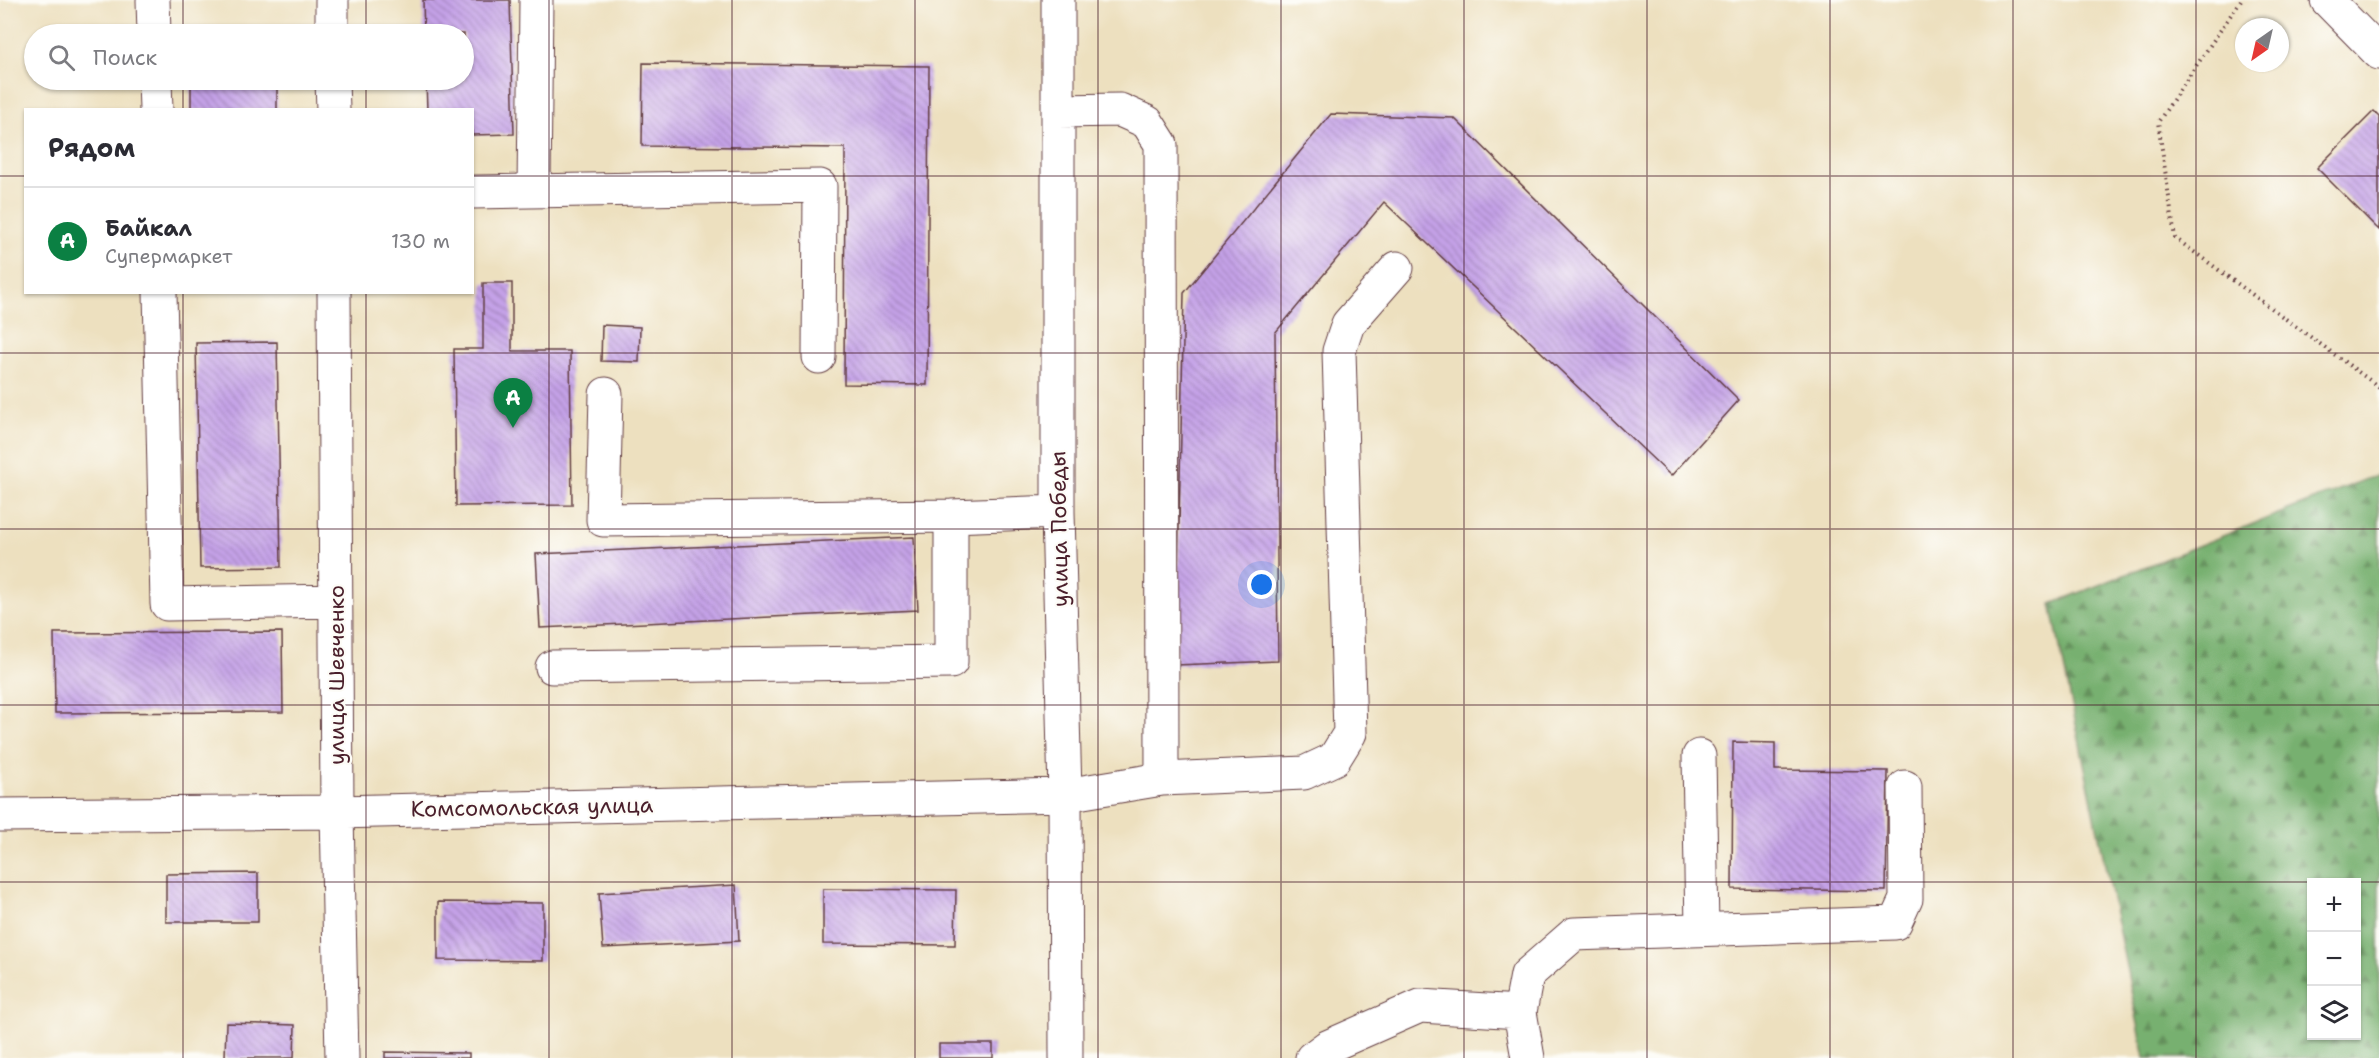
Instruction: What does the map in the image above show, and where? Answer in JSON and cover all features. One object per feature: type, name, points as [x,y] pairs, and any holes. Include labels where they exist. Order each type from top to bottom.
[{"type":"street","points":[[153,0],[154,24]]},
{"type":"street","points":[[332,0],[332,24]]},
{"type":"street","points":[[534,191],[536,0]]},
{"type":"street","name":"улица Победы","points":[[1058,0],[1058,512],[1065,795],[1066,1058]]},
{"type":"street","points":[[2327,0],[2379,53]]},
{"type":"street","points":[[155,90],[156,108]]},
{"type":"street","points":[[332,90],[333,108]]},
{"type":"street","points":[[1059,111],[1120,110],[1147,122],[1161,144],[1162,779]]},
{"type":"street","points":[[474,192],[820,186],[819,357]]},
{"type":"street","name":"Комсомольская улица","points":[[0,815],[337,812],[1065,795],[1162,779],[1304,773],[1334,759],[1350,733],[1339,351],[1348,324],[1397,268]]},
{"type":"street","points":[[160,294],[167,604],[336,601]]},
{"type":"street","name":"улица Шевченко","points":[[334,294],[337,812],[342,1058]]},
{"type":"street","points":[[606,394],[603,520],[951,516],[1058,512]]},
{"type":"street","points":[[552,667],[951,662],[951,516]]},
{"type":"street","points":[[1699,756],[1702,930]]},
{"type":"street","points":[[1528,1058],[1520,1012],[1527,975],[1574,934],[1895,923],[1906,899],[1905,787]]},
{"type":"street","points":[[1312,1058],[1327,1047],[1420,1006],[1520,1012]]},
{"type":"path","points":[[2241,0],[2158,122],[2175,238],[2379,387]]},
{"type":"green space","points":[[2379,474],[2379,1058],[2145,1058],[2051,604]]},
{"type":"building","points":[[423,0],[510,0],[514,134],[474,135],[474,108],[427,108],[426,90],[474,90],[474,24],[424,24]]},
{"type":"building","points":[[643,63],[929,66],[927,385],[844,384],[845,148],[642,146]]},
{"type":"building","points":[[191,90],[277,90],[277,108],[191,108]]},
{"type":"building","points":[[2374,111],[2379,116],[2379,230],[2317,168]]},
{"type":"building","points":[[1331,114],[1454,118],[1739,400],[1671,476],[1384,202],[1275,333],[1278,661],[1176,665],[1184,293]]},
{"type":"building","points":[[483,283],[512,283],[512,351],[570,351],[572,505],[456,506],[454,349],[483,349]]},
{"type":"building","points":[[602,325],[640,327],[639,362],[601,361]]},
{"type":"building","points":[[277,342],[281,567],[200,568],[196,343]]},
{"type":"building","points":[[914,537],[918,610],[540,628],[536,554]]},
{"type":"building","points":[[282,632],[283,712],[55,713],[54,633]]},
{"type":"building","points":[[1733,742],[1775,743],[1775,770],[1888,771],[1886,891],[1732,889]]},
{"type":"building","points":[[258,873],[258,922],[166,922],[166,874]]},
{"type":"building","points":[[736,885],[739,941],[603,948],[599,893]]},
{"type":"building","points":[[823,889],[956,890],[955,945],[823,944]]},
{"type":"building","points":[[438,902],[543,903],[543,961],[438,960]]},
{"type":"building","points":[[226,1023],[295,1025],[294,1058],[225,1058]]},
{"type":"building","points":[[939,1044],[993,1044],[993,1058],[939,1058]]},
{"type":"building","points":[[385,1052],[469,1053],[469,1058],[385,1058]]},
{"type":"place","name":"Байкал","points":[[513,428]]}]
